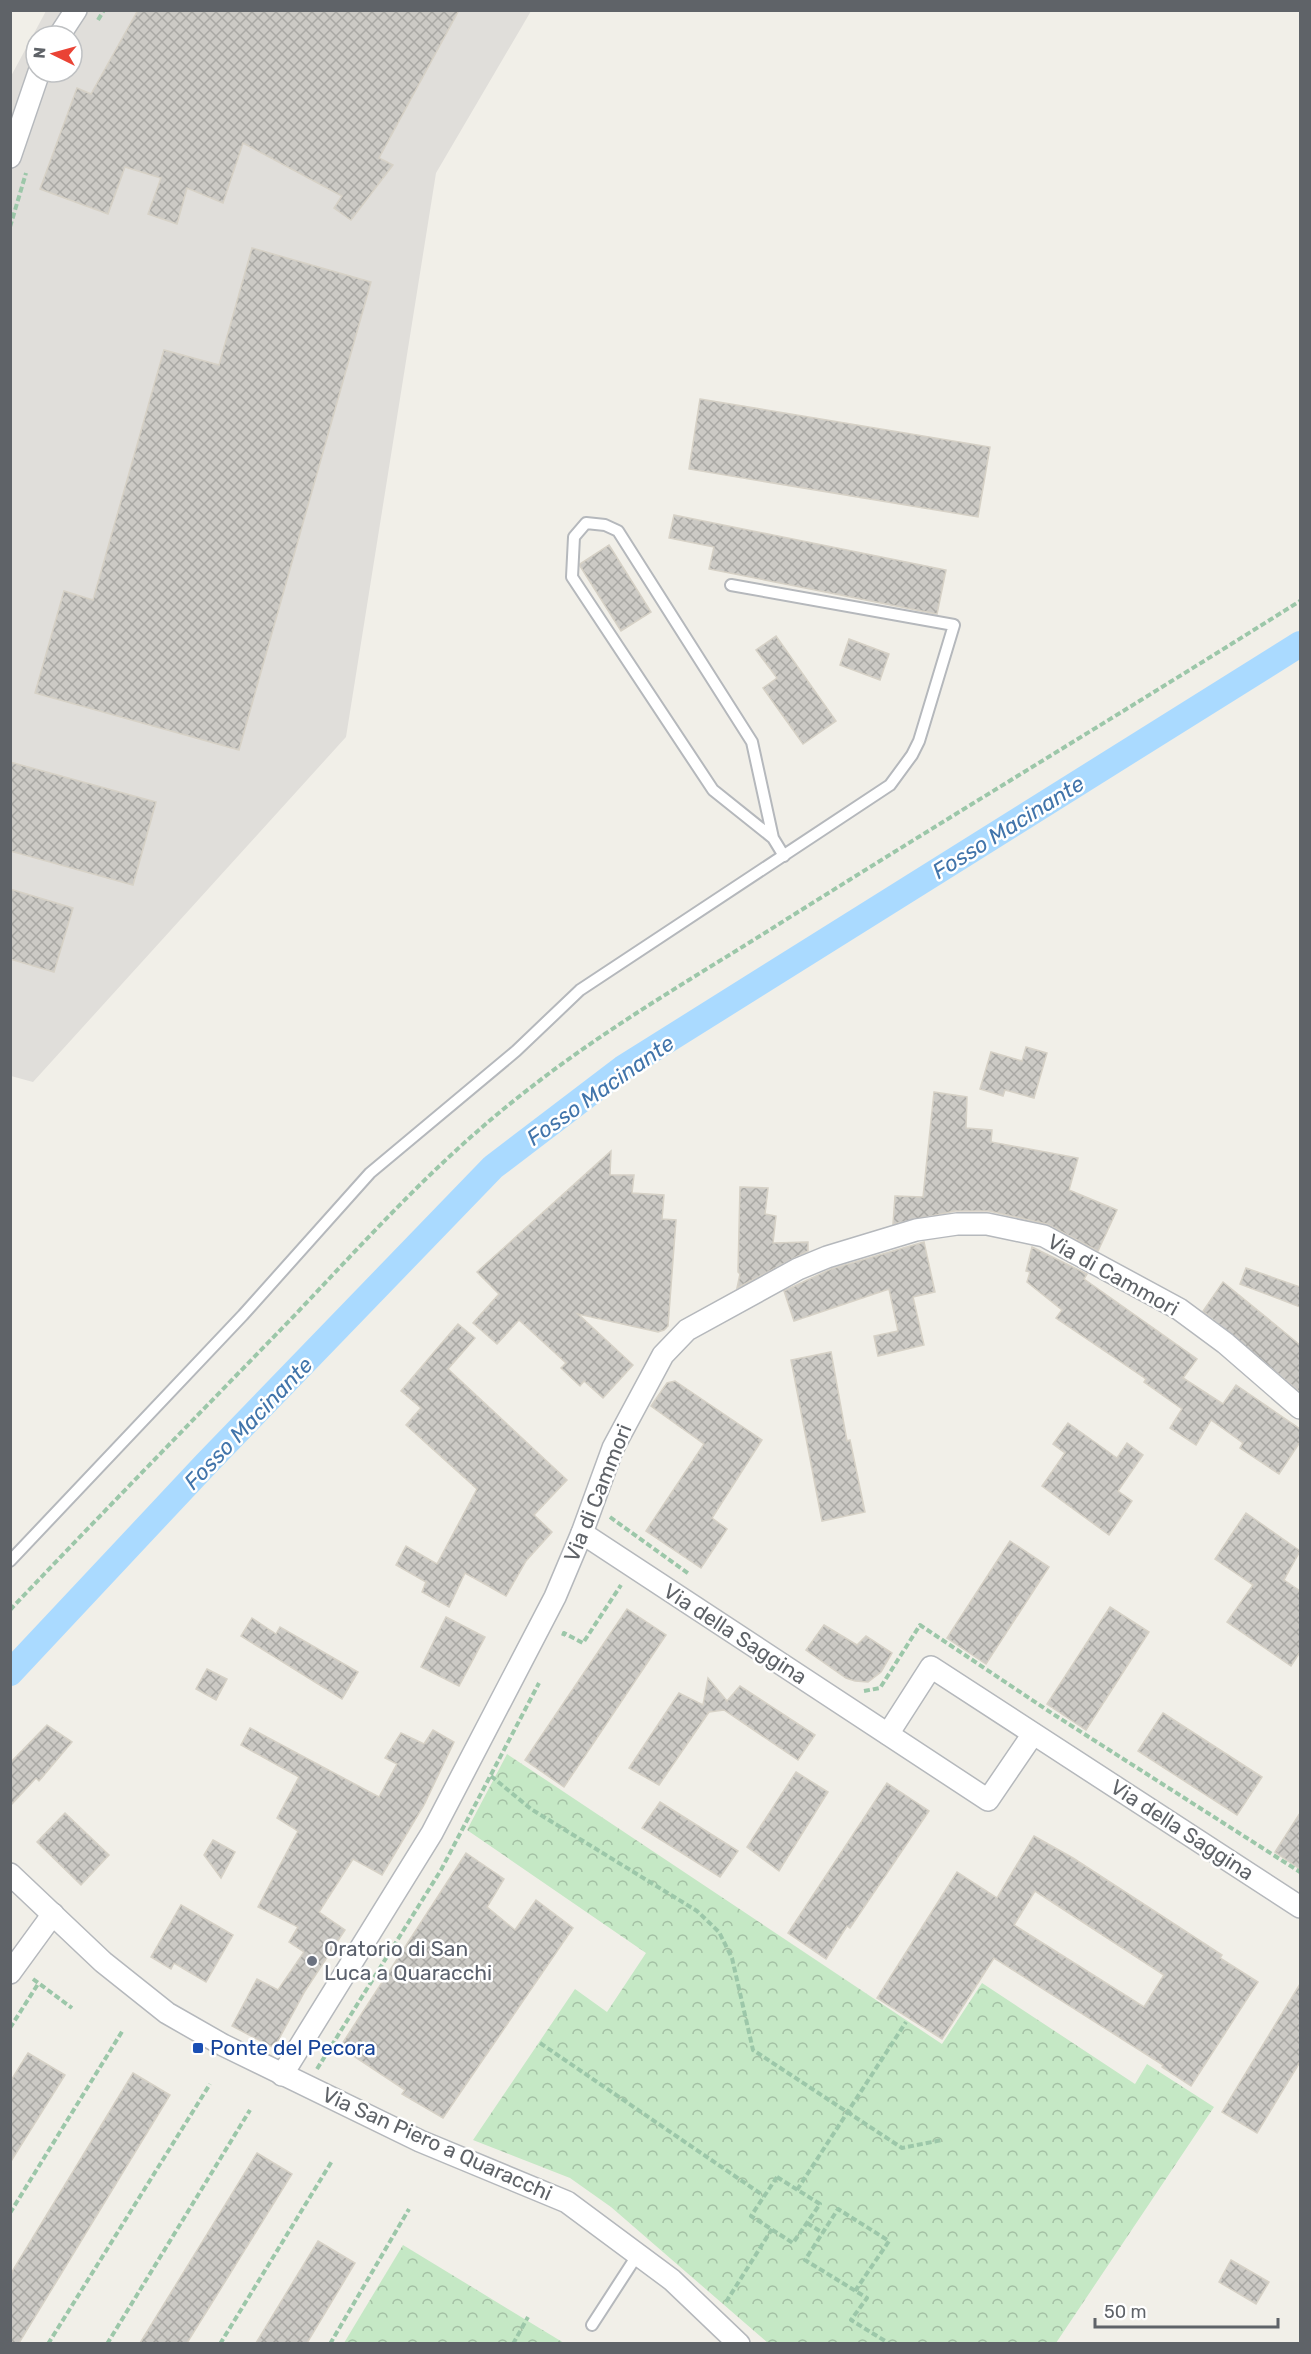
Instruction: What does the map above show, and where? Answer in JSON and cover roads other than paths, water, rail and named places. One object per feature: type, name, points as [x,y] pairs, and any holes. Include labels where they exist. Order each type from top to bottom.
[{"type":"street","points":[[67,24],[76,10]]},
{"type":"street","points":[[10,157],[35,84]]},
{"type":"street","name":"Via di Cammori","points":[[282,2075],[432,1833],[555,1597],[582,1533],[613,1448],[663,1355],[687,1330],[812,1263],[926,1228],[957,1224],[987,1224],[1044,1236],[1179,1309],[1225,1343],[1300,1408]]},
{"type":"street","name":"Via della Saggina","points":[[582,1533],[988,1800],[1033,1734]]},
{"type":"street","name":"Via della Saggina","points":[[888,1734],[932,1667],[1300,1907]]},
{"type":"street","name":"Via San Piero a Quaracchi","points":[[10,1875],[103,1962],[167,2013],[282,2075],[420,2142],[548,2192],[581,2211],[672,2280],[739,2343]]},
{"type":"street","points":[[14,1969],[53,1914]]},
{"type":"lane","points":[[773,838],[713,790],[572,577],[573,537],[586,523],[605,525],[618,531],[752,742],[773,838],[784,856]]},
{"type":"lane","points":[[10,1562],[243,1315],[370,1173],[516,1051],[580,990],[890,785],[912,756],[930,709],[954,625],[731,585]]},
{"type":"lane","points":[[592,2325],[638,2254]]},
{"type":"waterway","name":"Fosso Macinante","points":[[10,1673],[206,1464],[493,1167],[623,1068],[1300,644]]},
{"type":"place","name":"Oratorio di San Luca a Quaracchi","points":[[312,1961]]},
{"type":"place","name":"Ponte del Pecora","points":[[198,2048]]}]
